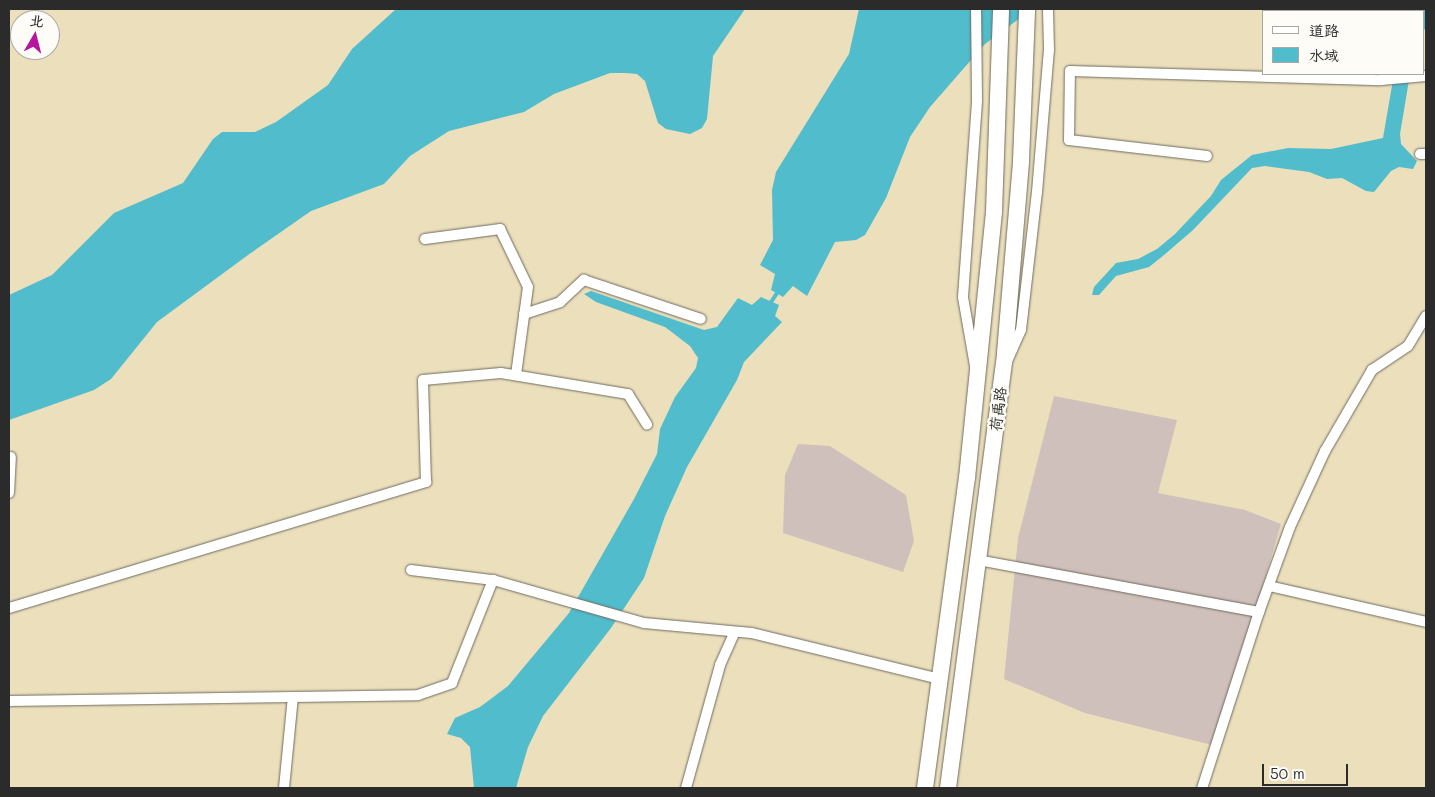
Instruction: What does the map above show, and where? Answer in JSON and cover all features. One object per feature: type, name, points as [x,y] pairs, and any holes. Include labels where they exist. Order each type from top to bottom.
[{"type":"main road","name":"荷禹路","points":[[925,788],[977,377],[994,212],[1002,45],[1001,9]]},
{"type":"main road","name":"荷禹路","points":[[948,788],[1003,369],[1021,161],[1028,9]]},
{"type":"street","points":[[976,9],[977,100],[962,297],[966,333],[977,377]]},
{"type":"street","points":[[1003,369],[1021,330],[1038,192],[1048,9]]},
{"type":"street","points":[[1207,156],[1069,140],[1070,71],[1381,80],[1426,76]]},
{"type":"street","points":[[425,239],[500,230],[528,287],[516,375]]},
{"type":"street","points":[[524,314],[560,302],[584,280],[701,319]]},
{"type":"street","points":[[1202,788],[1268,586],[1290,527],[1325,451],[1372,370],[1408,346],[1426,316]]},
{"type":"street","points":[[9,608],[426,482],[423,380],[501,373],[628,394],[647,424]]},
{"type":"street","points":[[9,493],[11,457]]},
{"type":"street","points":[[978,560],[1259,612]]},
{"type":"street","points":[[411,570],[493,580],[644,623],[735,632],[939,679]]},
{"type":"street","points":[[9,702],[418,695],[452,683],[493,580]]},
{"type":"street","points":[[1268,586],[1426,622]]},
{"type":"street","points":[[686,788],[720,665],[735,632]]},
{"type":"street","points":[[284,788],[292,697]]},
{"type":"shaded area","points":[[1054,396],[1177,420],[1158,493],[1245,510],[1281,524],[1216,746],[1085,713],[1004,679],[1018,538]]},
{"type":"shaded area","points":[[798,444],[830,446],[906,495],[914,541],[903,572],[783,533],[785,475]]},
{"type":"water","points":[[396,9],[745,9],[713,56],[707,119],[702,128],[690,134],[666,129],[658,123],[645,81],[637,74],[610,73],[554,94],[524,112],[449,131],[410,156],[384,184],[311,211],[248,255],[157,322],[111,379],[94,390],[9,420],[9,295],[52,275],[114,213],[183,183],[213,139],[222,132],[255,132],[276,122],[328,85],[352,49]]},
{"type":"water","points":[[859,9],[1032,9],[985,44],[930,107],[910,137],[886,198],[865,235],[856,240],[835,242],[807,296],[793,286],[783,297],[771,290],[775,274],[760,265],[773,240],[772,190],[776,172],[849,54]]},
{"type":"water","points":[[1281,9],[1426,9],[1426,28],[1425,10]]},
{"type":"water","points":[[1394,75],[1410,75],[1400,134],[1401,144],[1417,161],[1413,169],[1399,167],[1391,171],[1374,192],[1366,191],[1342,178],[1327,179],[1309,172],[1265,166],[1252,168],[1193,230],[1149,267],[1116,276],[1099,295],[1092,295],[1094,287],[1116,263],[1138,259],[1157,249],[1175,234],[1211,196],[1221,180],[1252,155],[1288,148],[1331,149],[1383,138]]},
{"type":"water","points":[[591,291],[704,330],[717,327],[738,298],[752,305],[761,297],[779,305],[775,316],[782,322],[744,362],[737,380],[687,467],[665,516],[644,578],[611,628],[543,716],[528,747],[516,788],[474,788],[470,747],[461,738],[447,734],[455,718],[480,707],[508,686],[569,613],[634,499],[657,454],[660,429],[675,397],[696,368],[698,358],[690,346],[665,327],[596,302],[584,294]]},
{"type":"waterway","points":[[769,305],[779,290]]}]
